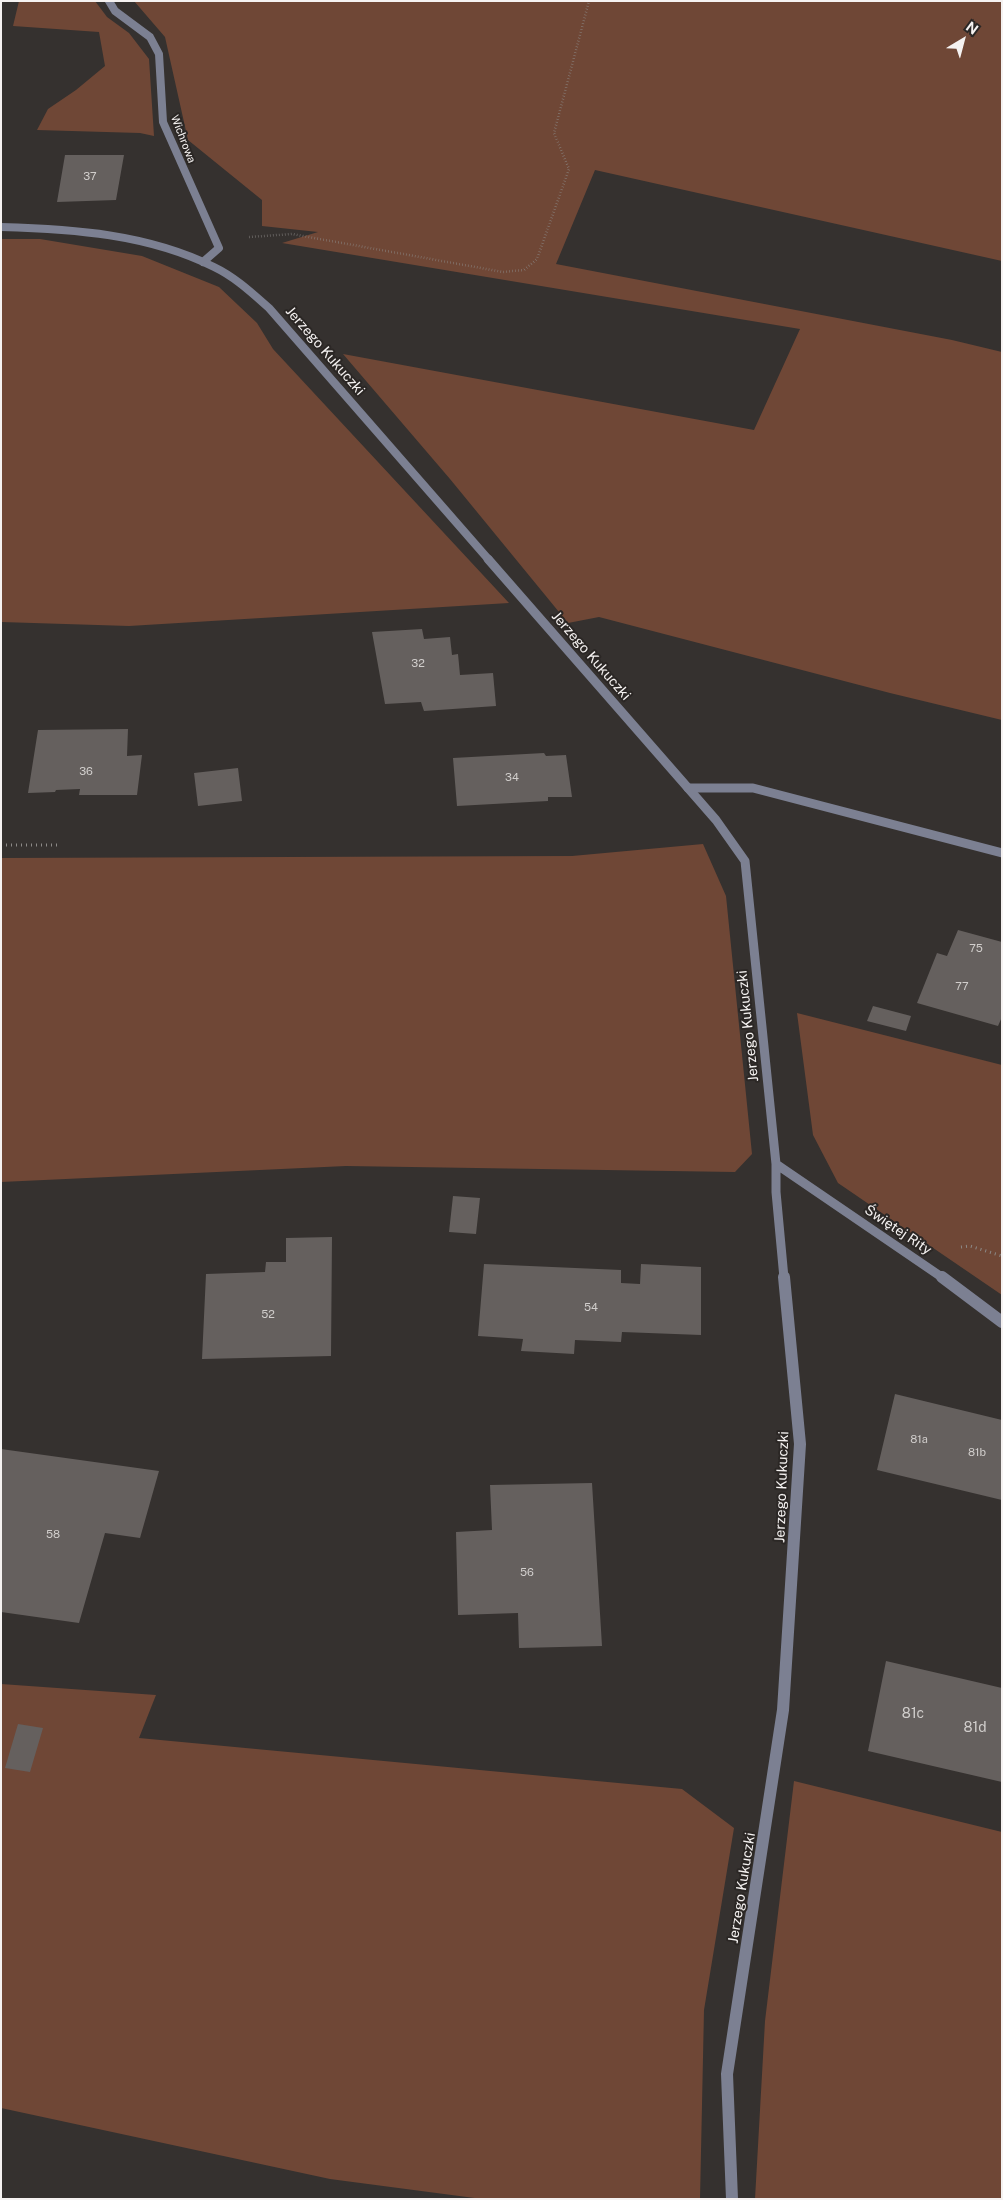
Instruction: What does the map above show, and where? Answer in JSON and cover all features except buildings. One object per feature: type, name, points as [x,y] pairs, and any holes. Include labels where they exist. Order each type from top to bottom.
[{"type":"street","name":"Wichrowa","points":[[109,1],[115,11],[150,37],[159,54],[163,122],[219,248]]},
{"type":"street","name":"Jerzego Kukuczki","points":[[1,227],[87,232],[146,242],[203,262],[240,282],[269,308],[716,820],[745,862],[776,1164],[776,1192],[800,1444],[783,1710],[727,2074],[732,2199]]},
{"type":"street","points":[[203,262],[219,248]]},
{"type":"street","points":[[688,788],[753,788],[1002,853]]},
{"type":"street","name":"Świętej Rity","points":[[776,1164],[939,1275],[1002,1322]]},
{"type":"path","points":[[219,248],[238,238],[266,234],[292,234],[503,272],[524,270],[537,259],[569,169],[554,133],[589,1]]},
{"type":"path","points":[[1,845],[58,845]]},
{"type":"shaded area","points":[[19,1],[95,1],[107,17],[129,33],[149,59],[154,136],[140,133],[37,130],[48,109],[76,90],[105,66],[99,32],[13,26]]},
{"type":"shaded area","points":[[134,1],[1002,1],[1002,261],[595,170],[556,264],[952,340],[1002,352],[1002,720],[890,693],[599,617],[568,623],[450,479],[343,354],[754,430],[800,329],[282,243],[318,232],[262,226],[262,200],[188,140],[165,37]]},
{"type":"shaded area","points":[[1,239],[40,239],[142,256],[219,287],[257,323],[273,349],[509,603],[129,626],[1,622]]},
{"type":"shaded area","points":[[703,844],[726,896],[752,1154],[735,1172],[346,1166],[1,1182],[1,858],[572,856]]},
{"type":"shaded area","points":[[797,1013],[1002,1065],[1002,1295],[838,1183],[813,1135]]},
{"type":"shaded area","points":[[1,1684],[156,1695],[139,1738],[682,1789],[734,1828],[704,2010],[700,2199],[482,2199],[330,2179],[1,2108]]},
{"type":"shaded area","points":[[794,1781],[1002,1832],[1002,2199],[755,2199],[765,2021]]}]
